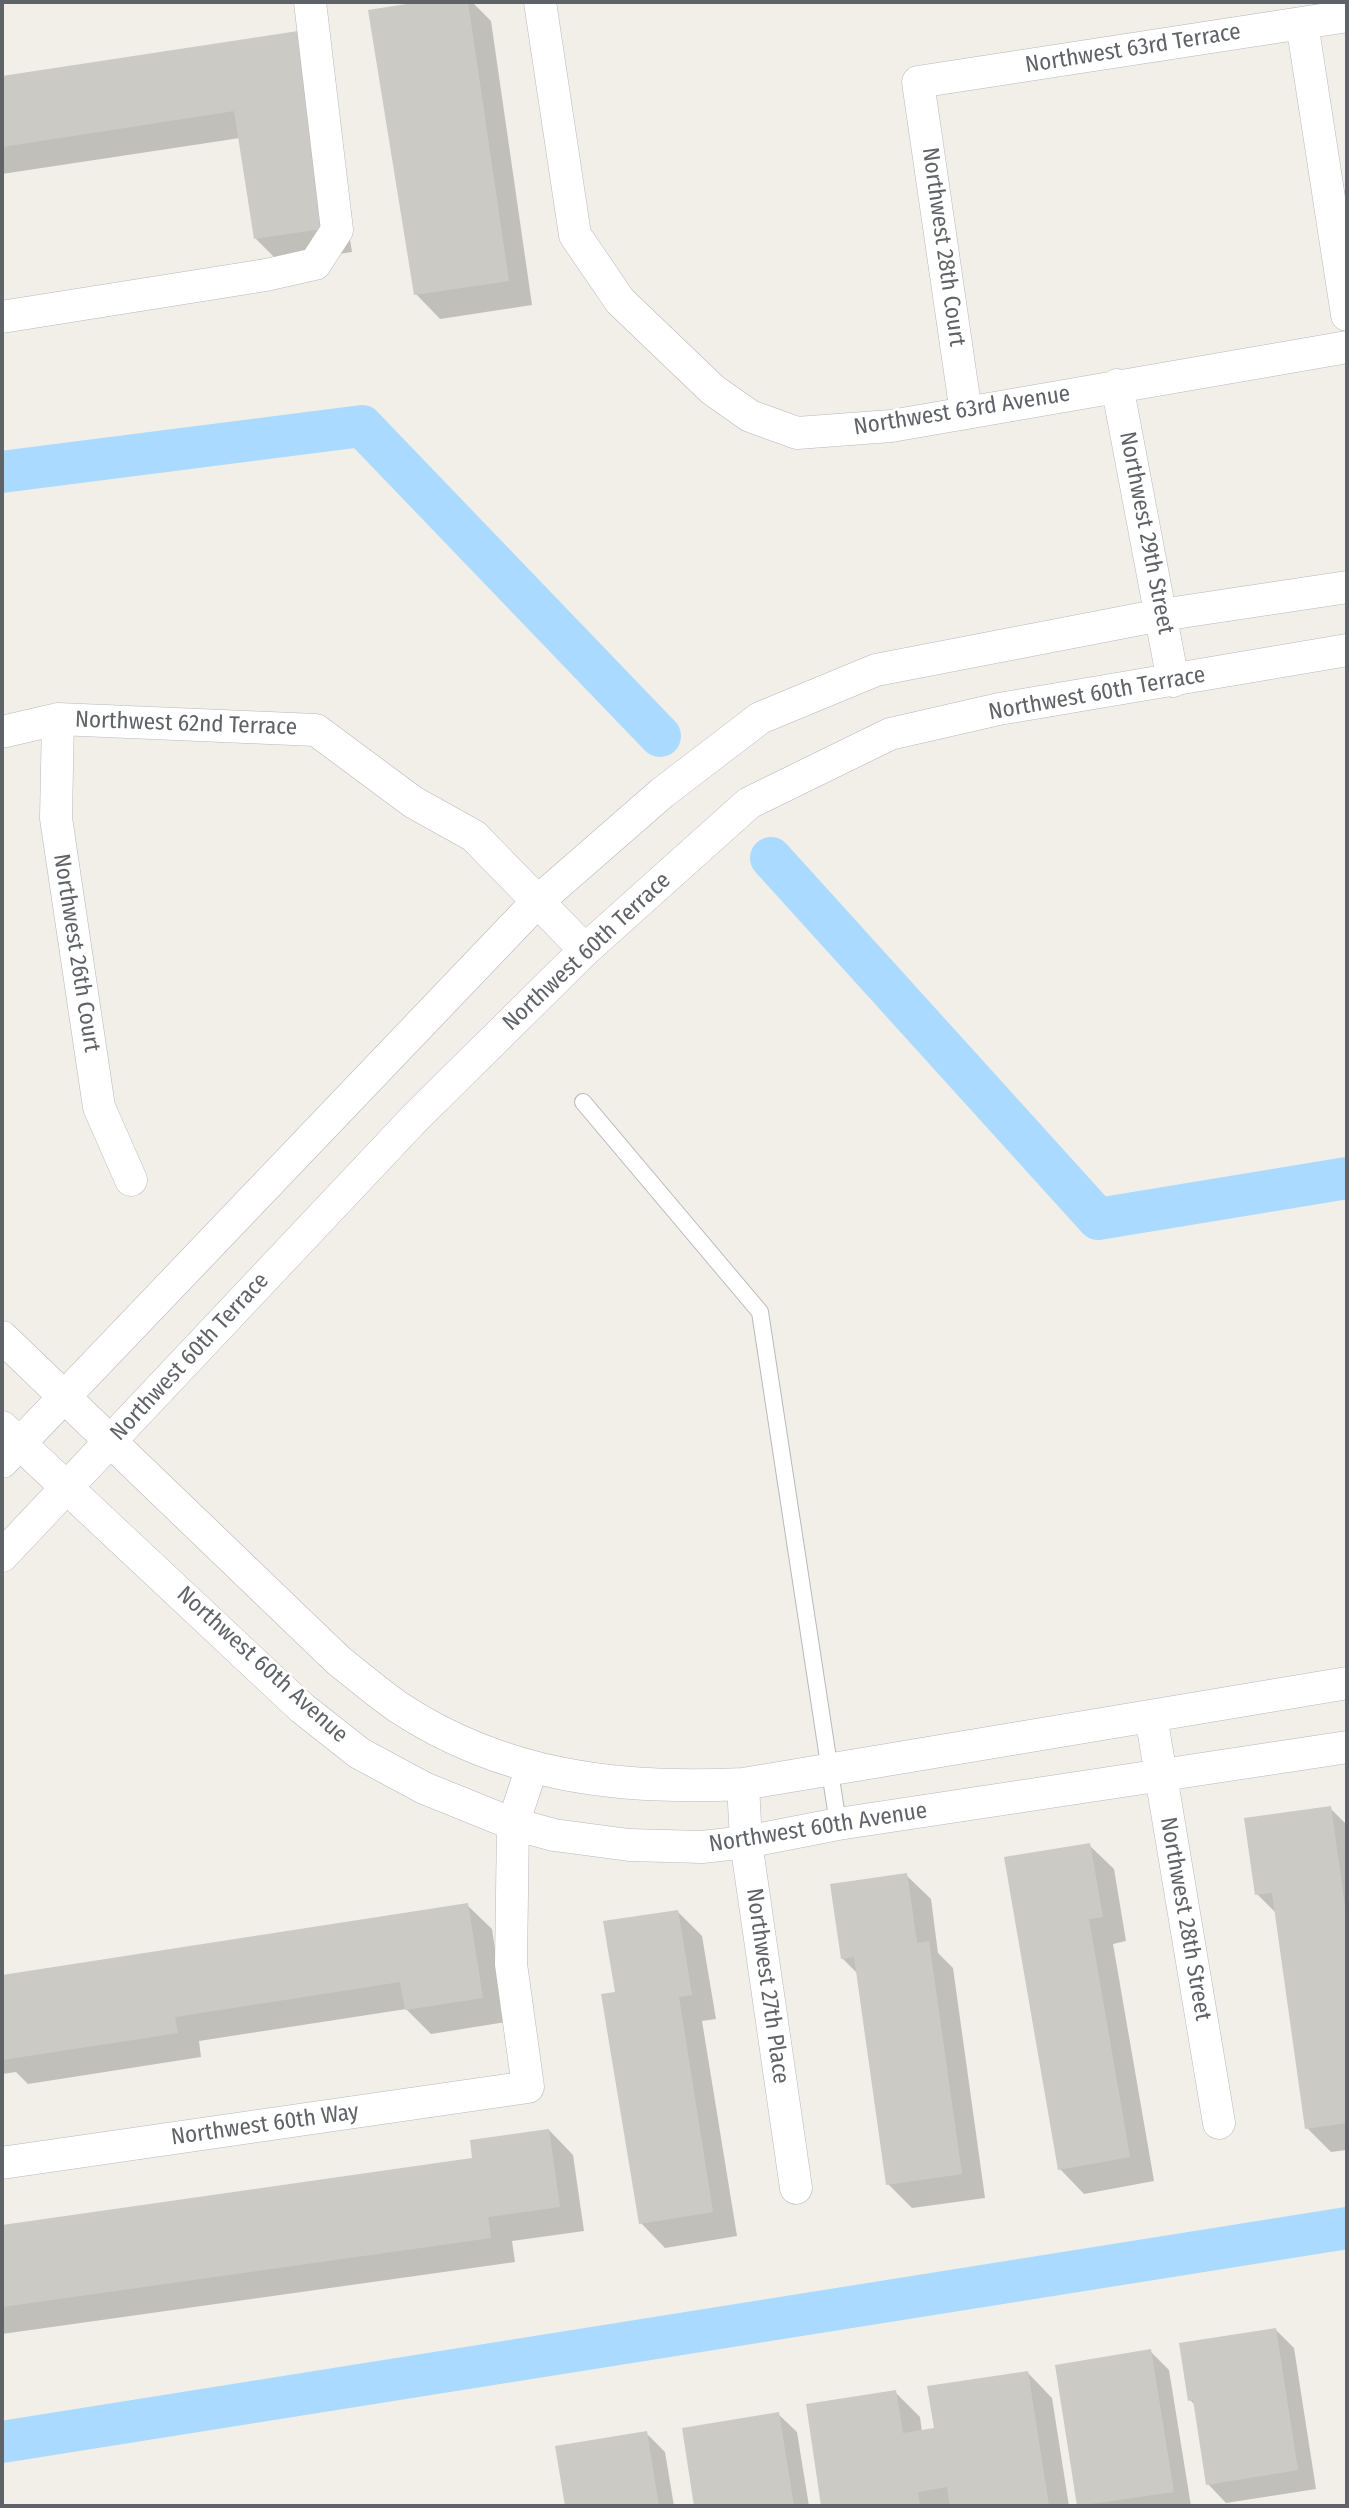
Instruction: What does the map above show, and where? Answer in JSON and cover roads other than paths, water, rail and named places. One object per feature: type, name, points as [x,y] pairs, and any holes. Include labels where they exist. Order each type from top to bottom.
[{"type":"street","points":[[2,317],[266,275],[315,264],[337,230],[310,2]]},
{"type":"street","name":"Northwest 63rd Avenue","points":[[540,2],[575,235],[620,302],[713,390],[750,416],[797,433],[891,426],[1347,347]]},
{"type":"street","name":"Northwest 63rd Terrace","points":[[918,82],[1347,16]]},
{"type":"street","points":[[1302,23],[1347,315]]},
{"type":"street","name":"Northwest 28th Court","points":[[918,82],[966,413]]},
{"type":"street","name":"Northwest 29th Street","points":[[1117,385],[1173,681]]},
{"type":"street","points":[[7,1444],[64,1398],[537,902],[662,793],[760,718],[876,670],[1161,615],[1347,587]]},
{"type":"street","name":"Northwest 60th Terrace","points":[[2,1556],[405,1128],[585,950],[749,803],[890,734],[999,709],[1347,650]]},
{"type":"street","name":"Northwest 62nd Terrace","points":[[2,732],[58,719],[316,730],[413,802],[474,836],[585,950]]},
{"type":"street","name":"Northwest 26th Court","points":[[58,719],[56,818],[99,1107],[131,1180]]},
{"type":"street","points":[[2,1337],[339,1661],[399,1707],[466,1744],[532,1767],[604,1783],[680,1787],[743,1784],[1347,1683]]},
{"type":"street","name":"Northwest 60th Avenue","points":[[7,1444],[67,1490],[174,1585],[302,1708],[359,1753],[424,1788],[513,1824],[554,1835],[629,1845],[702,1847],[1347,1747]]},
{"type":"street","name":"Northwest 28th Street","points":[[1151,1716],[1219,2123]]},
{"type":"street","points":[[513,1824],[532,1767]]},
{"type":"street","name":"Northwest 27th Place","points":[[743,1784],[746,1842],[796,2188]]},
{"type":"street","name":"Northwest 60th Way","points":[[2,2163],[528,2087],[511,1964],[513,1824]]},
{"type":"lane","points":[[583,1102],[760,1312],[827,1769],[838,1824]]},
{"type":"waterway","points":[[2,472],[362,426],[660,736]]},
{"type":"waterway","points":[[771,858],[1098,1219],[1347,1178]]},
{"type":"waterway","points":[[2,2442],[1347,2228]]}]
